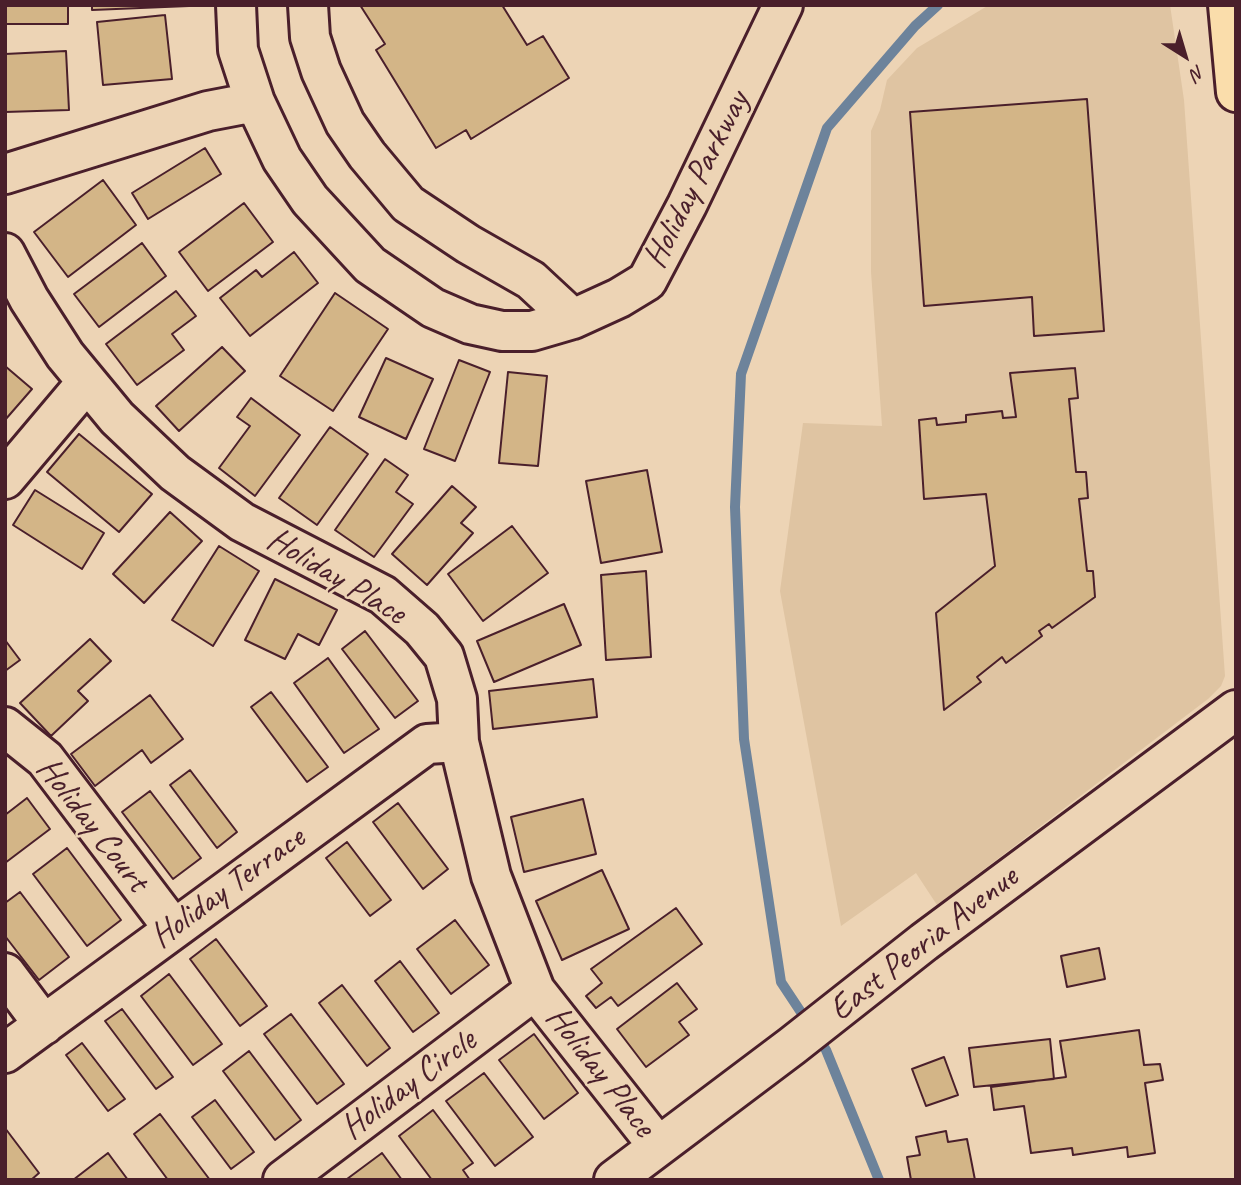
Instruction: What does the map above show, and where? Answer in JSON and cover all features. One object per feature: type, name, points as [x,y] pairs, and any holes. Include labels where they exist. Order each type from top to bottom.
[{"type":"main road","points":[[1228,5],[1236,92]]},
{"type":"street","name":"Holiday Parkway","points":[[236,5],[238,50],[255,102],[282,159],[310,200],[361,257],[412,294],[433,308],[470,324],[502,331],[532,331],[573,319],[619,298],[647,281],[687,205],[783,5]]},
{"type":"street","points":[[308,5],[310,37],[321,71],[345,123],[375,165],[408,204],[468,244],[531,279],[573,319]]},
{"type":"street","points":[[5,174],[208,111],[255,102]]},
{"type":"street","name":"Holiday Place","points":[[5,253],[29,299],[86,383],[175,473],[242,522],[383,595],[422,629],[444,656],[457,699],[459,742],[491,876],[536,990],[658,1146]]},
{"type":"street","points":[[5,479],[86,383]]},
{"type":"street","name":"East Peoria Avenue","points":[[614,1180],[924,942],[1236,710]]},
{"type":"street","name":"Holiday Court","points":[[5,727],[45,759],[173,928]]},
{"type":"street","name":"Holiday Terrace","points":[[5,1053],[427,744],[459,742]]},
{"type":"street","points":[[5,973],[44,1025]]},
{"type":"street","name":"Holiday Circle","points":[[283,1180],[536,990]]},
{"type":"shaded area","points":[[989,5],[1170,5],[1184,100],[1225,676],[1221,686],[1208,699],[937,905],[916,873],[841,926],[780,591],[803,423],[882,426],[871,272],[871,131],[880,110],[887,80],[917,48]]},
{"type":"building","points":[[5,5],[68,5],[68,24],[5,24]]},
{"type":"building","points":[[92,5],[189,5],[189,6],[92,10]]},
{"type":"building","points":[[360,5],[502,5],[527,45],[543,36],[569,78],[471,139],[466,130],[436,148],[376,50],[385,44]]},
{"type":"building","points":[[165,15],[172,79],[103,85],[97,22]]},
{"type":"building","points":[[66,51],[69,110],[5,112],[5,54]]},
{"type":"building","points":[[1087,99],[1104,331],[1034,336],[1032,297],[924,306],[910,112]]},
{"type":"building","points":[[205,148],[221,174],[148,219],[132,193]]},
{"type":"building","points":[[103,180],[136,225],[68,277],[34,232]]},
{"type":"building","points":[[244,203],[273,242],[208,291],[179,252]]},
{"type":"building","points":[[142,243],[166,276],[99,327],[74,294]]},
{"type":"building","points":[[294,252],[318,283],[250,336],[220,298],[256,270],[262,277]]},
{"type":"building","points":[[176,291],[196,316],[172,334],[184,350],[137,385],[106,344]]},
{"type":"building","points":[[335,293],[388,329],[333,411],[280,376]]},
{"type":"building","points":[[222,347],[245,371],[179,431],[156,406]]},
{"type":"building","points":[[386,358],[433,379],[406,439],[359,417]]},
{"type":"building","points":[[459,360],[490,372],[455,461],[424,449]]},
{"type":"building","points":[[5,366],[32,389],[5,420]]},
{"type":"building","points":[[1075,368],[1078,398],[1069,399],[1076,472],[1086,472],[1088,498],[1079,499],[1087,571],[1093,571],[1095,597],[1052,628],[1049,624],[1039,631],[1042,636],[1006,663],[1002,657],[977,677],[981,682],[944,710],[936,613],[995,566],[986,494],[924,499],[919,420],[936,418],[937,425],[966,422],[966,415],[1002,411],[1003,418],[1016,417],[1010,373]]},
{"type":"building","points":[[508,372],[547,376],[538,466],[499,463]]},
{"type":"building","points":[[251,398],[300,435],[255,496],[219,468],[250,426],[237,417]]},
{"type":"building","points":[[330,427],[368,454],[317,525],[279,498]]},
{"type":"building","points":[[79,434],[152,494],[119,532],[47,472]]},
{"type":"building","points":[[385,459],[408,475],[396,492],[413,504],[374,557],[335,530]]},
{"type":"building","points":[[647,470],[662,552],[601,563],[586,481]]},
{"type":"building","points":[[452,486],[476,507],[461,523],[473,533],[427,585],[392,554]]},
{"type":"building","points":[[35,490],[104,533],[82,569],[13,525]]},
{"type":"building","points":[[170,512],[202,541],[144,603],[113,574]]},
{"type":"building","points":[[512,526],[548,573],[483,621],[448,574]]},
{"type":"building","points":[[219,546],[259,571],[213,646],[172,620]]},
{"type":"building","points":[[646,571],[651,657],[606,660],[601,575]]},
{"type":"building","points":[[275,579],[337,610],[319,645],[298,634],[285,659],[245,640]]},
{"type":"building","points":[[564,604],[581,645],[494,682],[477,641]]},
{"type":"building","points":[[365,631],[418,701],[395,718],[342,649]]},
{"type":"building","points":[[90,639],[111,661],[78,691],[88,701],[51,736],[20,703]]},
{"type":"building","points":[[5,640],[20,660],[5,671]]},
{"type":"building","points":[[328,658],[379,729],[344,753],[294,683]]},
{"type":"building","points":[[593,679],[597,717],[493,729],[489,691]]},
{"type":"building","points":[[271,692],[328,767],[307,782],[251,707]]},
{"type":"building","points":[[150,695],[183,739],[151,763],[142,750],[95,786],[71,754]]},
{"type":"building","points":[[190,770],[237,832],[217,848],[170,785]]},
{"type":"building","points":[[150,791],[201,858],[173,879],[122,812]]},
{"type":"building","points":[[27,798],[50,829],[5,863],[5,815]]},
{"type":"building","points":[[583,799],[596,854],[524,872],[511,817]]},
{"type":"building","points":[[398,803],[448,869],[423,889],[373,822]]},
{"type":"building","points":[[347,842],[391,900],[370,916],[326,858]]},
{"type":"building","points":[[67,848],[121,920],[87,946],[33,874]]},
{"type":"building","points":[[602,870],[629,929],[562,960],[536,901]]},
{"type":"building","points":[[20,892],[69,957],[39,980],[5,936],[5,903]]},
{"type":"building","points":[[676,908],[702,944],[618,1006],[611,997],[596,1008],[586,996],[602,983],[591,969]]},
{"type":"building","points":[[455,920],[489,965],[451,994],[417,949]]},
{"type":"building","points":[[216,939],[267,1006],[240,1026],[190,959]]},
{"type":"building","points":[[1099,948],[1105,979],[1067,987],[1061,956]]},
{"type":"building","points":[[400,961],[439,1013],[413,1032],[375,981]]},
{"type":"building","points":[[169,974],[222,1044],[193,1065],[141,996]]},
{"type":"building","points":[[677,983],[697,1009],[679,1022],[689,1035],[646,1067],[617,1029]]},
{"type":"building","points":[[342,985],[390,1048],[367,1066],[319,1003]]},
{"type":"building","points":[[122,1009],[173,1077],[156,1089],[105,1021]]},
{"type":"building","points":[[291,1014],[344,1084],[317,1104],[264,1034]]},
{"type":"building","points":[[1139,1030],[1144,1065],[1160,1064],[1163,1080],[1145,1083],[1155,1153],[1128,1157],[1127,1147],[1073,1155],[1072,1148],[1031,1153],[1024,1106],[994,1110],[991,1087],[1066,1077],[1060,1041]]},
{"type":"building","points":[[534,1034],[578,1093],[544,1119],[499,1060]]},
{"type":"building","points":[[1050,1039],[1054,1079],[974,1087],[969,1048]]},
{"type":"building","points":[[82,1043],[125,1099],[108,1111],[66,1055]]},
{"type":"building","points":[[249,1051],[301,1120],[275,1140],[223,1071]]},
{"type":"building","points":[[944,1057],[958,1095],[926,1106],[912,1069]]},
{"type":"building","points":[[484,1073],[533,1137],[495,1166],[446,1101]]},
{"type":"building","points":[[215,1100],[254,1152],[231,1169],[192,1117]]},
{"type":"building","points":[[433,1110],[473,1163],[463,1170],[470,1180],[432,1180],[399,1136]]},
{"type":"building","points":[[160,1114],[210,1180],[168,1180],[134,1134]]},
{"type":"building","points":[[5,1128],[39,1173],[31,1180],[5,1180]]},
{"type":"building","points":[[946,1131],[948,1142],[967,1139],[975,1180],[911,1180],[907,1157],[920,1155],[916,1137]]},
{"type":"building","points":[[108,1153],[128,1180],[73,1180]]},
{"type":"building","points":[[382,1153],[402,1180],[347,1179]]},
{"type":"waterway","points":[[879,1180],[826,1050],[781,982],[744,739],[735,507],[741,374],[827,128],[915,26],[938,5]]}]
